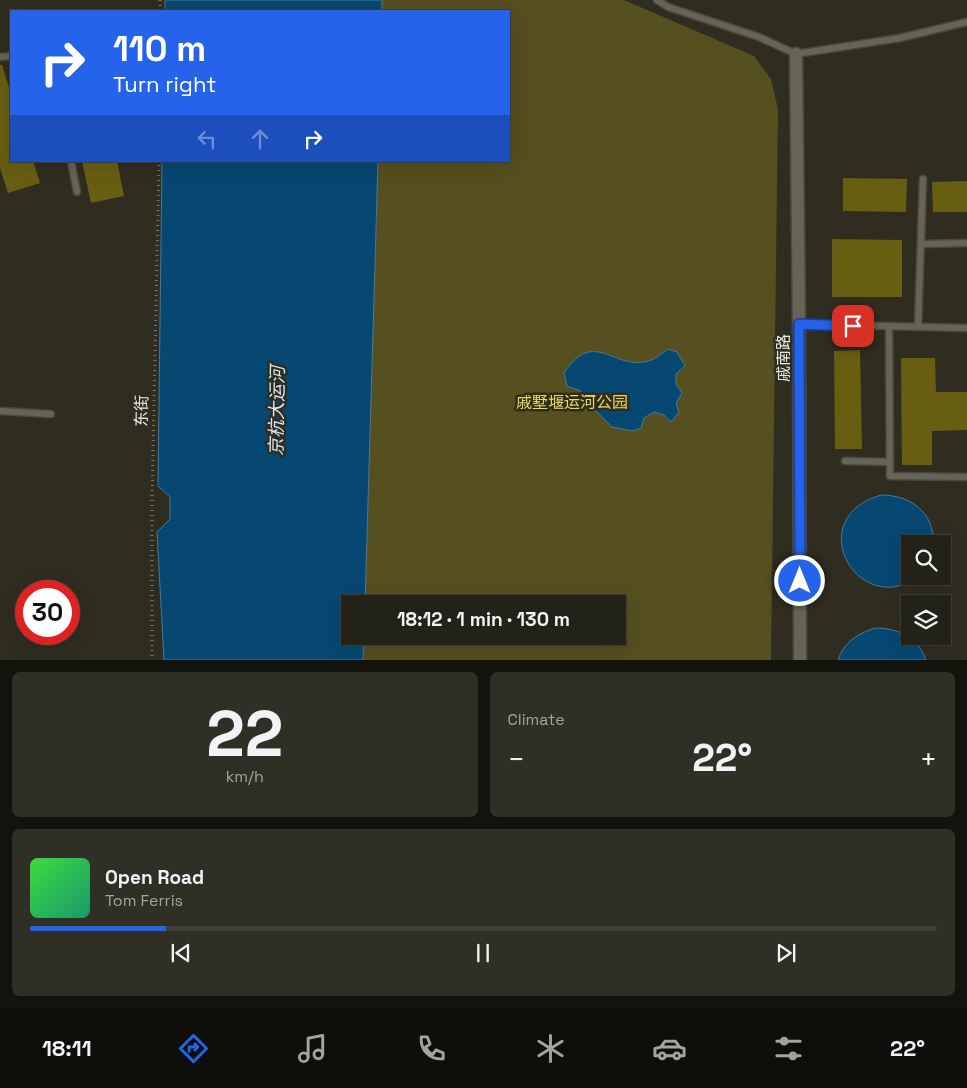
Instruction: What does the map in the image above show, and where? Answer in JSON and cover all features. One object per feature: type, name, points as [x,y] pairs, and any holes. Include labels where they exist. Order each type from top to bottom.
[{"type":"street","name":"戚南路","points":[[796,54],[800,660]]},
{"type":"lane","points":[[656,0],[668,7],[759,37],[796,54],[900,38],[967,22]]},
{"type":"lane","points":[[71,162],[77,192]]},
{"type":"lane","points":[[918,327],[923,179]]},
{"type":"lane","points":[[921,244],[967,244]]},
{"type":"lane","points":[[799,324],[967,328]]},
{"type":"lane","points":[[889,326],[890,476],[967,477]]},
{"type":"lane","points":[[0,411],[51,414]]},
{"type":"lane","points":[[845,461],[890,462]]},
{"type":"path","name":"东街","points":[[152,660],[152,501],[159,162]]},
{"type":"green space","name":"戚墅堰运河公园","points":[[382,0],[624,0],[754,56],[771,79],[778,109],[771,660],[363,660],[364,645],[626,645],[626,595],[365,595],[378,162],[510,162],[510,10],[382,10]]},
{"type":"water","points":[[165,0],[382,0],[382,10],[165,10]]},
{"type":"water","name":"京杭大运河","points":[[162,162],[378,162],[365,595],[341,595],[341,645],[364,645],[363,660],[164,660],[157,532],[170,519],[170,497],[158,486]]},
{"type":"water","points":[[668,349],[677,352],[685,366],[676,374],[676,384],[682,393],[676,403],[679,412],[671,422],[664,415],[654,412],[644,418],[641,428],[633,431],[612,427],[593,408],[581,391],[567,386],[564,373],[575,360],[585,353],[595,352],[625,361],[636,362],[653,359]]},
{"type":"water","points":[[881,495],[902,498],[919,508],[930,523],[933,535],[901,535],[902,585],[900,586],[878,586],[865,580],[854,571],[846,559],[842,546],[842,532],[847,519],[857,507]]},
{"type":"water","points":[[875,628],[899,632],[901,633],[901,645],[918,645],[926,660],[838,660],[844,648],[862,633]]},
{"type":"building","points":[[0,65],[2,65],[10,91],[10,162],[33,162],[40,183],[8,193],[0,168]]},
{"type":"building","points":[[82,162],[117,162],[124,196],[91,203]]},
{"type":"building","points":[[843,178],[907,179],[906,212],[843,211]]},
{"type":"building","points":[[967,181],[967,212],[933,212],[932,182]]},
{"type":"building","points":[[832,239],[902,240],[902,297],[832,297]]},
{"type":"building","points":[[860,350],[862,449],[835,449],[834,351]]},
{"type":"building","points":[[901,358],[935,358],[936,392],[967,392],[967,430],[932,431],[932,465],[902,465]]},
{"type":"route","points":[[800,581],[799,324],[853,326]]}]
